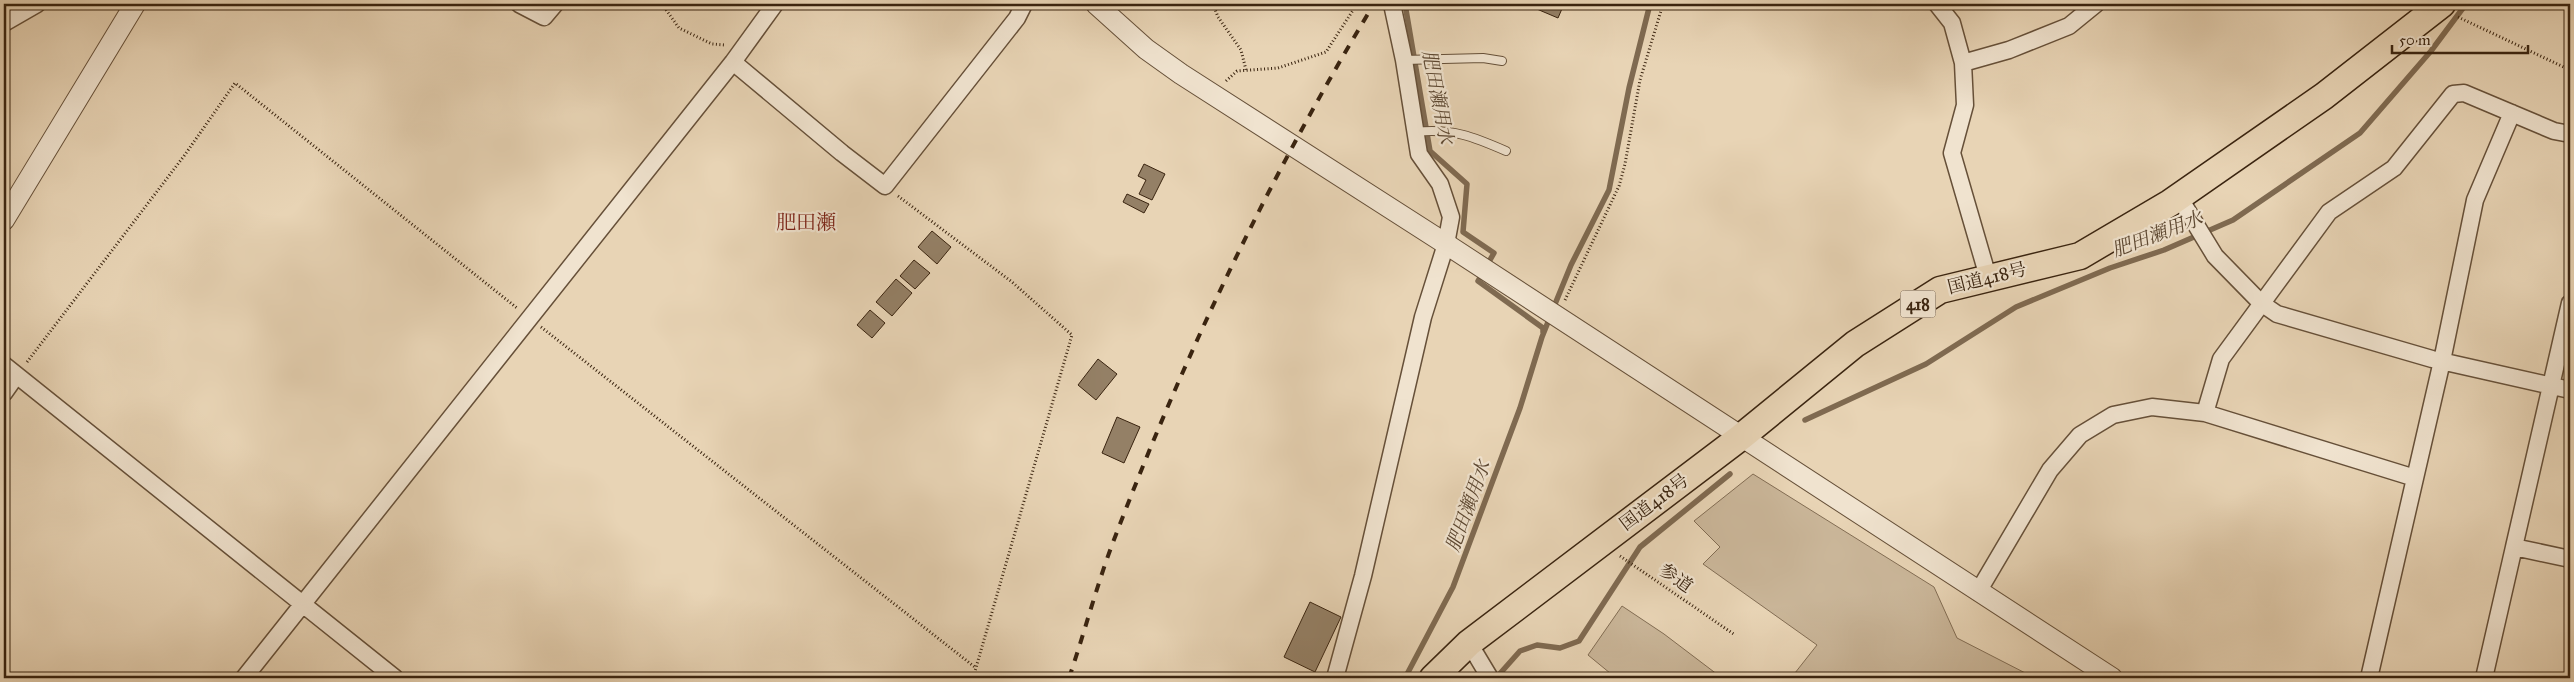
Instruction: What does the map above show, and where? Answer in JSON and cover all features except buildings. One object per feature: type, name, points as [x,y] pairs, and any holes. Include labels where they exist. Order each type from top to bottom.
[{"type":"highway","name":"国道418号","points":[[1433,678],[1469,643],[1741,437],[1855,344],[1940,290],[2080,256],[2179,197],[2324,96],[2442,4]]},
{"type":"street","points":[[4,23],[37,4]]},
{"type":"street","points":[[4,220],[135,4]]},
{"type":"street","points":[[519,4],[544,16],[555,4]]},
{"type":"street","points":[[244,678],[733,62],[775,4]]},
{"type":"street","points":[[733,62],[842,153],[885,186],[1017,18],[1024,4]]},
{"type":"street","points":[[1096,4],[1146,49],[1216,96],[1559,317],[2112,678]]},
{"type":"street","points":[[1335,678],[1363,576],[1423,317],[1446,244],[1451,217],[1440,184],[1419,154],[1404,60],[1392,4]]},
{"type":"street","points":[[1937,4],[1952,23],[1963,63],[1965,105],[1952,152],[1988,277]]},
{"type":"street","points":[[1963,63],[2009,50],[2068,26],[2096,4]]},
{"type":"street","points":[[2206,413],[2221,359],[2329,212],[2394,168],[2453,94],[2464,93],[2554,131],[2570,134]]},
{"type":"street","points":[[2369,678],[2442,361],[2475,200],[2512,113]]},
{"type":"street","points":[[2179,197],[2215,256],[2261,303],[2277,314],[2442,361],[2570,390]]},
{"type":"street","points":[[2484,678],[2570,302]]},
{"type":"street","points":[[4,365],[395,678]]},
{"type":"street","points":[[4,393],[16,376]]},
{"type":"street","points":[[1978,592],[2050,470],[2080,435],[2113,414],[2152,407],[2206,413],[2415,478]]},
{"type":"street","points":[[2514,547],[2570,559]]},
{"type":"street","points":[[1469,643],[1490,678]]},
{"type":"lane","points":[[1404,60],[1483,58],[1502,61]]},
{"type":"lane","points":[[1416,132],[1453,131],[1506,151]]},
{"type":"path","points":[[662,4],[679,28],[712,44]]},
{"type":"path","points":[[1213,4],[1218,17],[1240,50],[1246,70]]},
{"type":"path","points":[[1216,96],[1229,77],[1237,71],[1278,68],[1326,52],[1357,4]]},
{"type":"path","points":[[1559,317],[1570,288],[1619,186],[1625,164],[1640,80],[1663,4]]},
{"type":"path","points":[[2468,22],[2570,70]]},
{"type":"path","points":[[16,376],[137,220],[235,83],[530,318],[976,668]]},
{"type":"path","points":[[885,186],[1012,282],[1072,335],[973,678]]},
{"type":"path","name":"参道","points":[[1601,543],[1735,635]]},
{"type":"shaded area","points":[[1753,474],[1934,587],[1957,638],[2035,678],[1791,678],[1817,645],[1703,564],[1720,547],[1694,521]]},
{"type":"shaded area","points":[[1622,606],[1664,634],[1722,678],[1616,678],[1588,655]]},
{"type":"waterway","name":"肥田瀬用水","points":[[1405,4],[1430,151],[1467,184],[1463,232],[1494,253],[1478,281],[1543,328],[1543,332]]},
{"type":"waterway","name":"肥田瀬用水","points":[[1553,309],[1571,265],[1609,190],[1629,88],[1650,4]]},
{"type":"waterway","name":"肥田瀬用水","points":[[1805,420],[1926,364],[2016,307],[2110,268],[2164,250],[2233,220],[2360,133],[2431,51],[2466,4]]},
{"type":"waterway","name":"肥田瀬用水","points":[[1405,678],[1453,587],[1520,408],[1550,317]]},
{"type":"waterway","name":"肥田瀬用水","points":[[1496,678],[1520,651],[1537,645],[1560,648],[1579,641],[1640,547],[1730,474]]},
{"type":"railway","points":[[1069,678],[1112,545],[1168,406],[1199,337],[1264,201],[1299,134],[1374,4]]},
{"type":"district","name":"肥田瀬","points":[[806,222]]}]
